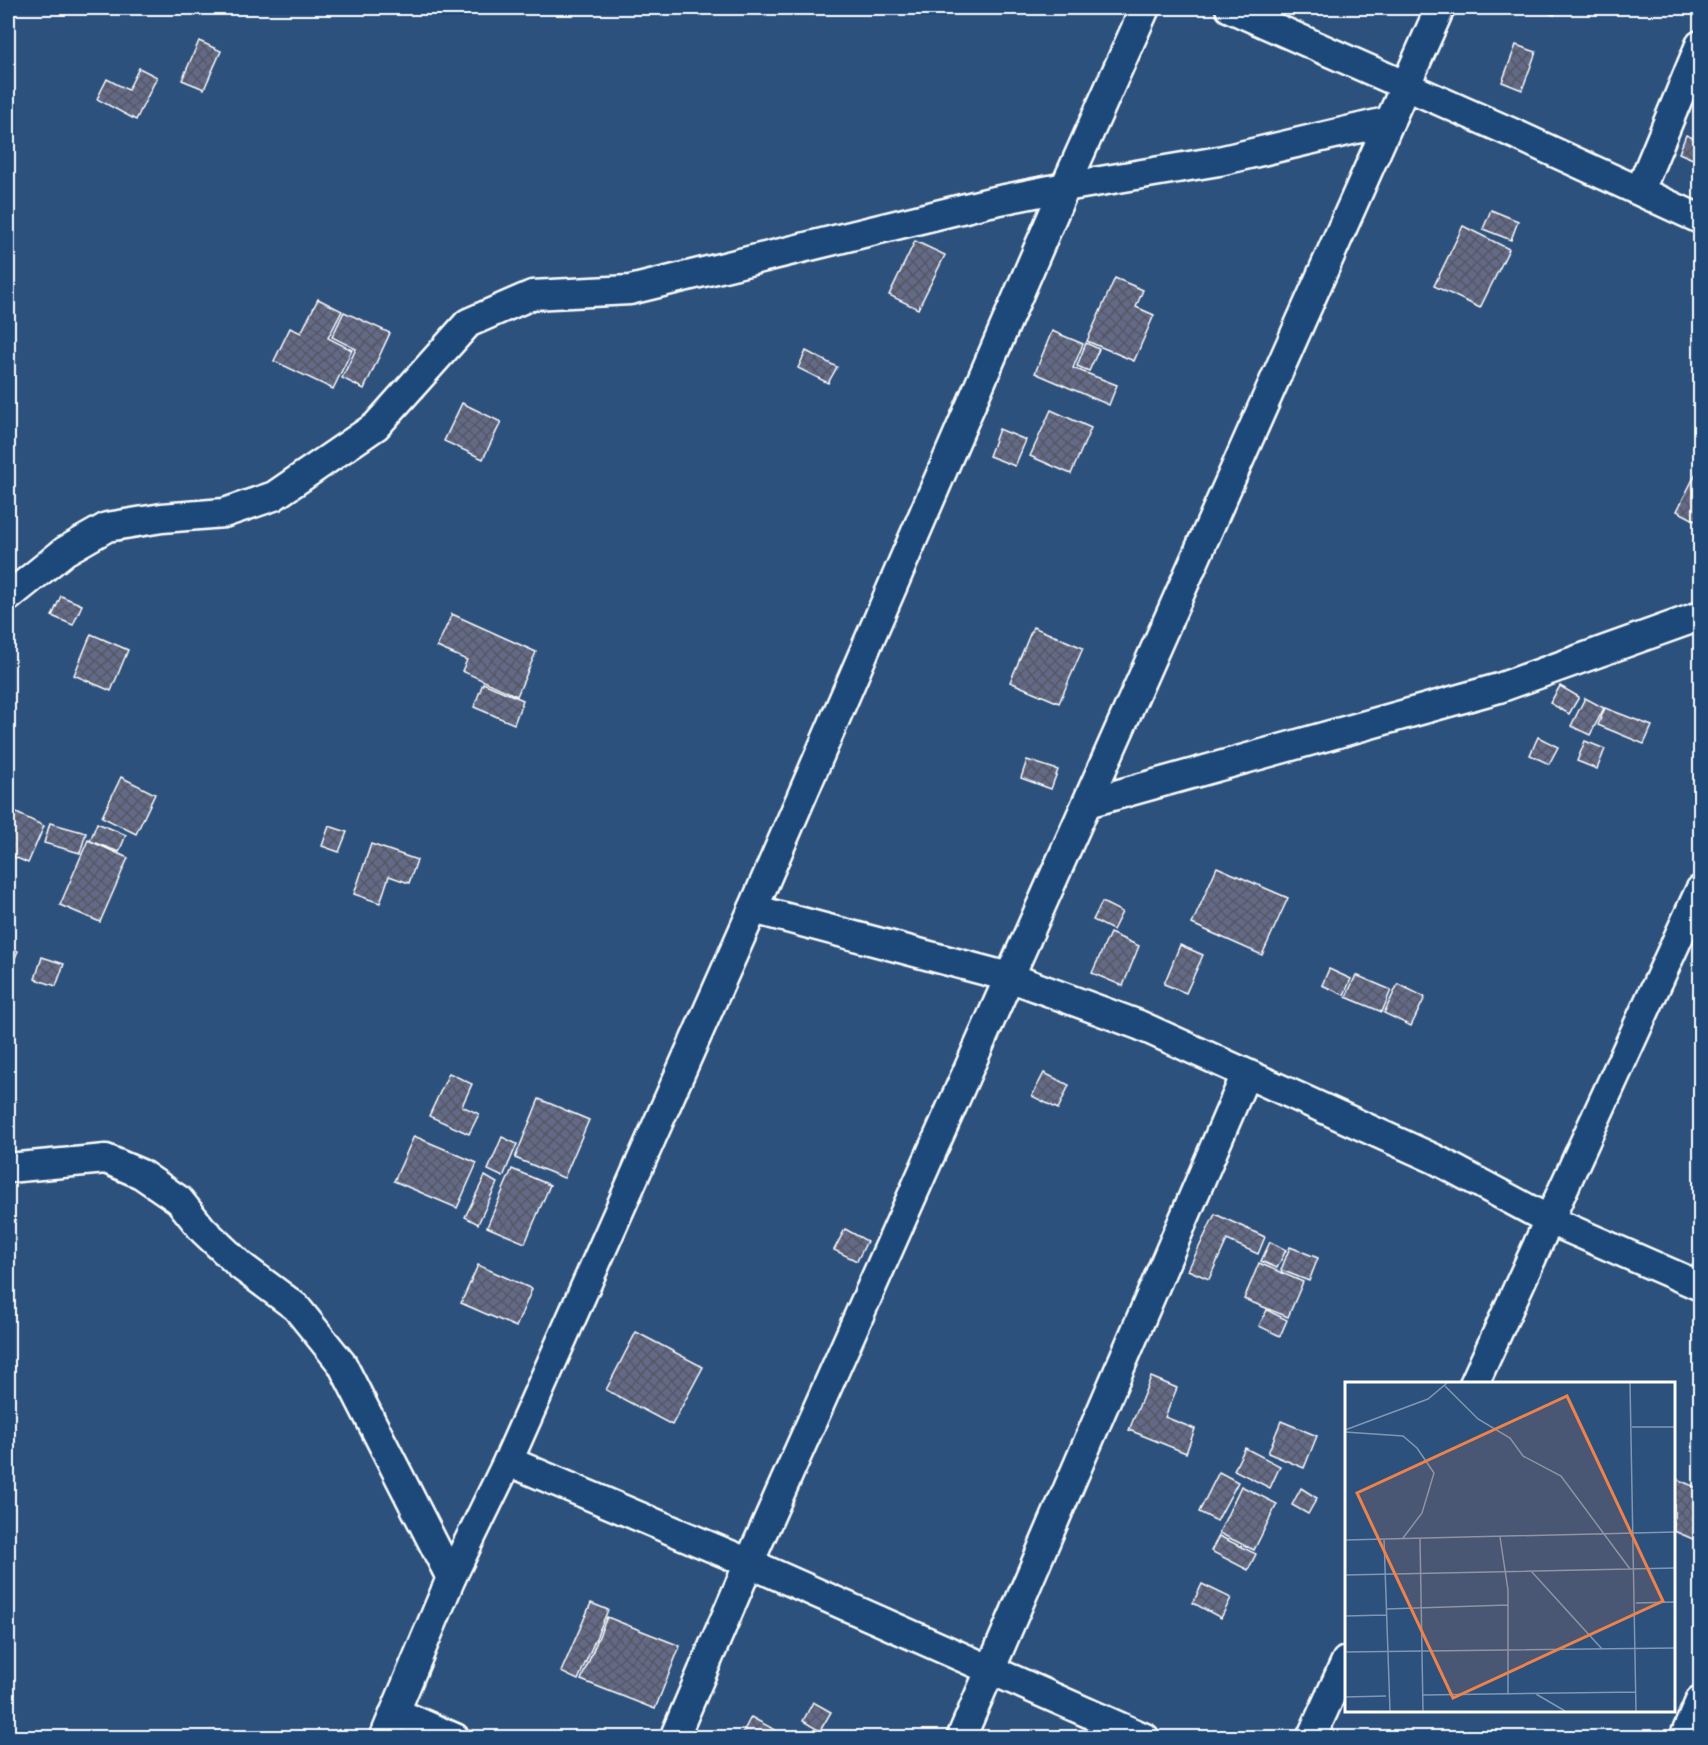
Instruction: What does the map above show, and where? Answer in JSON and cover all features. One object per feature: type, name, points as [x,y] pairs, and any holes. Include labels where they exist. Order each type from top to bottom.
[{"type":"street","points":[[455,1737],[390,1725],[451,1578],[508,1461],[753,909],[1065,187],[1145,8]]},
{"type":"street","points":[[1230,8],[1701,219]]},
{"type":"street","points":[[674,1737],[749,1563],[1440,8]]},
{"type":"street","points":[[1640,190],[1701,45]]},
{"type":"street","points":[[8,597],[65,551],[107,527],[162,518],[224,513],[274,496],[376,426],[468,323],[532,295],[630,290],[990,202],[1219,161],[1390,121]]},
{"type":"street","points":[[1087,803],[1500,688],[1701,616]]},
{"type":"street","points":[[1474,1382],[1701,890]]},
{"type":"street","points":[[753,909],[1009,977],[1139,1025],[1435,1159],[1549,1220],[1701,1286]]},
{"type":"street","points":[[961,1737],[1246,1074]]},
{"type":"street","points":[[8,1168],[106,1159],[141,1174],[179,1200],[203,1230],[241,1266],[296,1307],[342,1364],[451,1578]]},
{"type":"street","points":[[508,1461],[749,1563],[1145,1737]]},
{"type":"street","points":[[1311,1737],[1345,1665]]},
{"type":"street","points":[[1684,1737],[1701,1701]]},
{"type":"building","points":[[1538,8],[1558,8],[1554,15]]},
{"type":"building","points":[[199,41],[221,51],[204,89],[182,80]]},
{"type":"building","points":[[1516,45],[1536,52],[1522,90],[1502,82]]},
{"type":"building","points":[[139,68],[157,77],[136,120],[97,99],[107,79],[128,90]]},
{"type":"building","points":[[1686,135],[1700,141],[1700,162],[1679,153]]},
{"type":"building","points":[[1491,210],[1518,221],[1511,240],[1483,229]]},
{"type":"building","points":[[1463,226],[1509,249],[1480,308],[1434,286]]},
{"type":"building","points":[[915,241],[945,255],[918,309],[889,295]]},
{"type":"building","points":[[1115,278],[1143,290],[1136,307],[1154,315],[1134,361],[1087,341]]},
{"type":"building","points":[[318,299],[342,311],[328,338],[352,350],[333,389],[274,361],[290,328],[301,333]]},
{"type":"building","points":[[344,312],[390,333],[364,389],[342,378],[356,349],[332,337]]},
{"type":"building","points":[[1052,331],[1083,344],[1073,368],[1117,385],[1109,405],[1035,373]]},
{"type":"building","points":[[1086,343],[1099,349],[1089,371],[1077,366]]},
{"type":"building","points":[[806,351],[837,367],[828,383],[798,368]]},
{"type":"building","points":[[462,403],[501,422],[483,459],[444,441]]},
{"type":"building","points":[[1051,410],[1091,428],[1071,474],[1030,456]]},
{"type":"building","points":[[999,429],[1026,440],[1015,466],[989,456]]},
{"type":"building","points":[[1700,465],[1700,523],[1677,511]]},
{"type":"building","points":[[61,596],[82,605],[73,625],[52,616]]},
{"type":"building","points":[[452,614],[536,652],[517,696],[462,671],[467,660],[437,647]]},
{"type":"building","points":[[1033,627],[1083,648],[1059,703],[1010,682]]},
{"type":"building","points":[[91,634],[128,650],[111,691],[74,675]]},
{"type":"building","points":[[483,683],[523,700],[514,724],[474,707]]},
{"type":"building","points":[[1560,686],[1579,697],[1569,714],[1550,703]]},
{"type":"building","points":[[1585,698],[1604,708],[1590,735],[1571,726]]},
{"type":"building","points":[[1605,708],[1652,726],[1644,744],[1598,725]]},
{"type":"building","points":[[1538,737],[1558,747],[1549,764],[1530,755]]},
{"type":"building","points":[[1585,741],[1605,749],[1597,769],[1577,761]]},
{"type":"building","points":[[1027,760],[1058,770],[1051,789],[1021,778]]},
{"type":"building","points":[[121,777],[155,794],[136,834],[102,817]]},
{"type":"building","points":[[8,809],[44,826],[28,863],[8,854]]},
{"type":"building","points":[[50,823],[86,833],[80,853],[44,843]]},
{"type":"building","points":[[97,823],[126,835],[119,852],[90,841]]},
{"type":"building","points":[[329,826],[347,832],[339,852],[322,846]]},
{"type":"building","points":[[88,840],[128,858],[100,922],[60,905]]},
{"type":"building","points":[[371,844],[417,860],[409,883],[389,876],[380,903],[354,894]]},
{"type":"building","points":[[1217,867],[1288,898],[1262,955],[1192,924]]},
{"type":"building","points":[[1102,902],[1122,912],[1113,930],[1093,920]]},
{"type":"building","points":[[1110,933],[1139,946],[1123,986],[1092,973]]},
{"type":"building","points":[[1180,945],[1203,955],[1186,993],[1164,984]]},
{"type":"building","points":[[8,946],[18,951],[10,969],[8,968]]},
{"type":"building","points":[[42,957],[64,964],[56,986],[35,979]]},
{"type":"building","points":[[1329,969],[1351,979],[1344,995],[1322,985]]},
{"type":"building","points":[[1356,975],[1391,990],[1382,1012],[1346,997]]},
{"type":"building","points":[[1398,984],[1425,997],[1411,1026],[1384,1013]]},
{"type":"building","points":[[449,1073],[472,1084],[462,1106],[479,1114],[469,1134],[429,1116]]},
{"type":"building","points":[[1044,1073],[1069,1085],[1058,1109],[1032,1096]]},
{"type":"building","points":[[539,1099],[589,1120],[564,1178],[515,1158]]},
{"type":"building","points":[[414,1136],[477,1163],[457,1208],[394,1181]]},
{"type":"building","points":[[502,1137],[517,1144],[503,1177],[488,1170]]},
{"type":"building","points":[[512,1169],[550,1185],[525,1243],[487,1227]]},
{"type":"building","points":[[485,1176],[497,1183],[478,1224],[465,1217]]},
{"type":"building","points":[[1215,1214],[1265,1237],[1258,1254],[1227,1240],[1209,1279],[1188,1270]]},
{"type":"building","points":[[845,1229],[867,1241],[857,1261],[834,1250]]},
{"type":"building","points":[[1270,1242],[1286,1250],[1277,1268],[1261,1261]]},
{"type":"building","points":[[1290,1247],[1318,1258],[1309,1281],[1281,1270]]},
{"type":"building","points":[[1259,1263],[1303,1282],[1288,1317],[1244,1299]]},
{"type":"building","points":[[478,1265],[532,1289],[516,1327],[461,1303]]},
{"type":"building","points":[[1267,1310],[1287,1320],[1280,1336],[1259,1326]]},
{"type":"building","points":[[636,1332],[703,1367],[672,1425],[606,1390]]},
{"type":"building","points":[[1151,1377],[1177,1388],[1165,1417],[1195,1429],[1186,1453],[1129,1430]]},
{"type":"building","points":[[1281,1421],[1317,1436],[1304,1468],[1268,1453]]},
{"type":"building","points":[[1245,1448],[1280,1466],[1270,1488],[1234,1470]]},
{"type":"building","points":[[1219,1472],[1238,1482],[1217,1521],[1199,1512]]},
{"type":"building","points":[[1675,1478],[1700,1489],[1700,1542],[1675,1531]]},
{"type":"building","points":[[1241,1486],[1277,1504],[1254,1550],[1219,1533]]},
{"type":"building","points":[[1301,1488],[1317,1498],[1308,1514],[1292,1505]]},
{"type":"building","points":[[1219,1536],[1256,1554],[1248,1570],[1211,1551]]},
{"type":"building","points":[[1202,1584],[1231,1598],[1221,1618],[1193,1603]]},
{"type":"building","points":[[591,1603],[608,1610],[578,1680],[561,1672]]},
{"type":"building","points":[[607,1617],[680,1646],[655,1709],[581,1680]]},
{"type":"building","points":[[813,1702],[831,1712],[820,1731],[803,1721]]},
{"type":"building","points":[[751,1717],[788,1737],[740,1738]]}]
